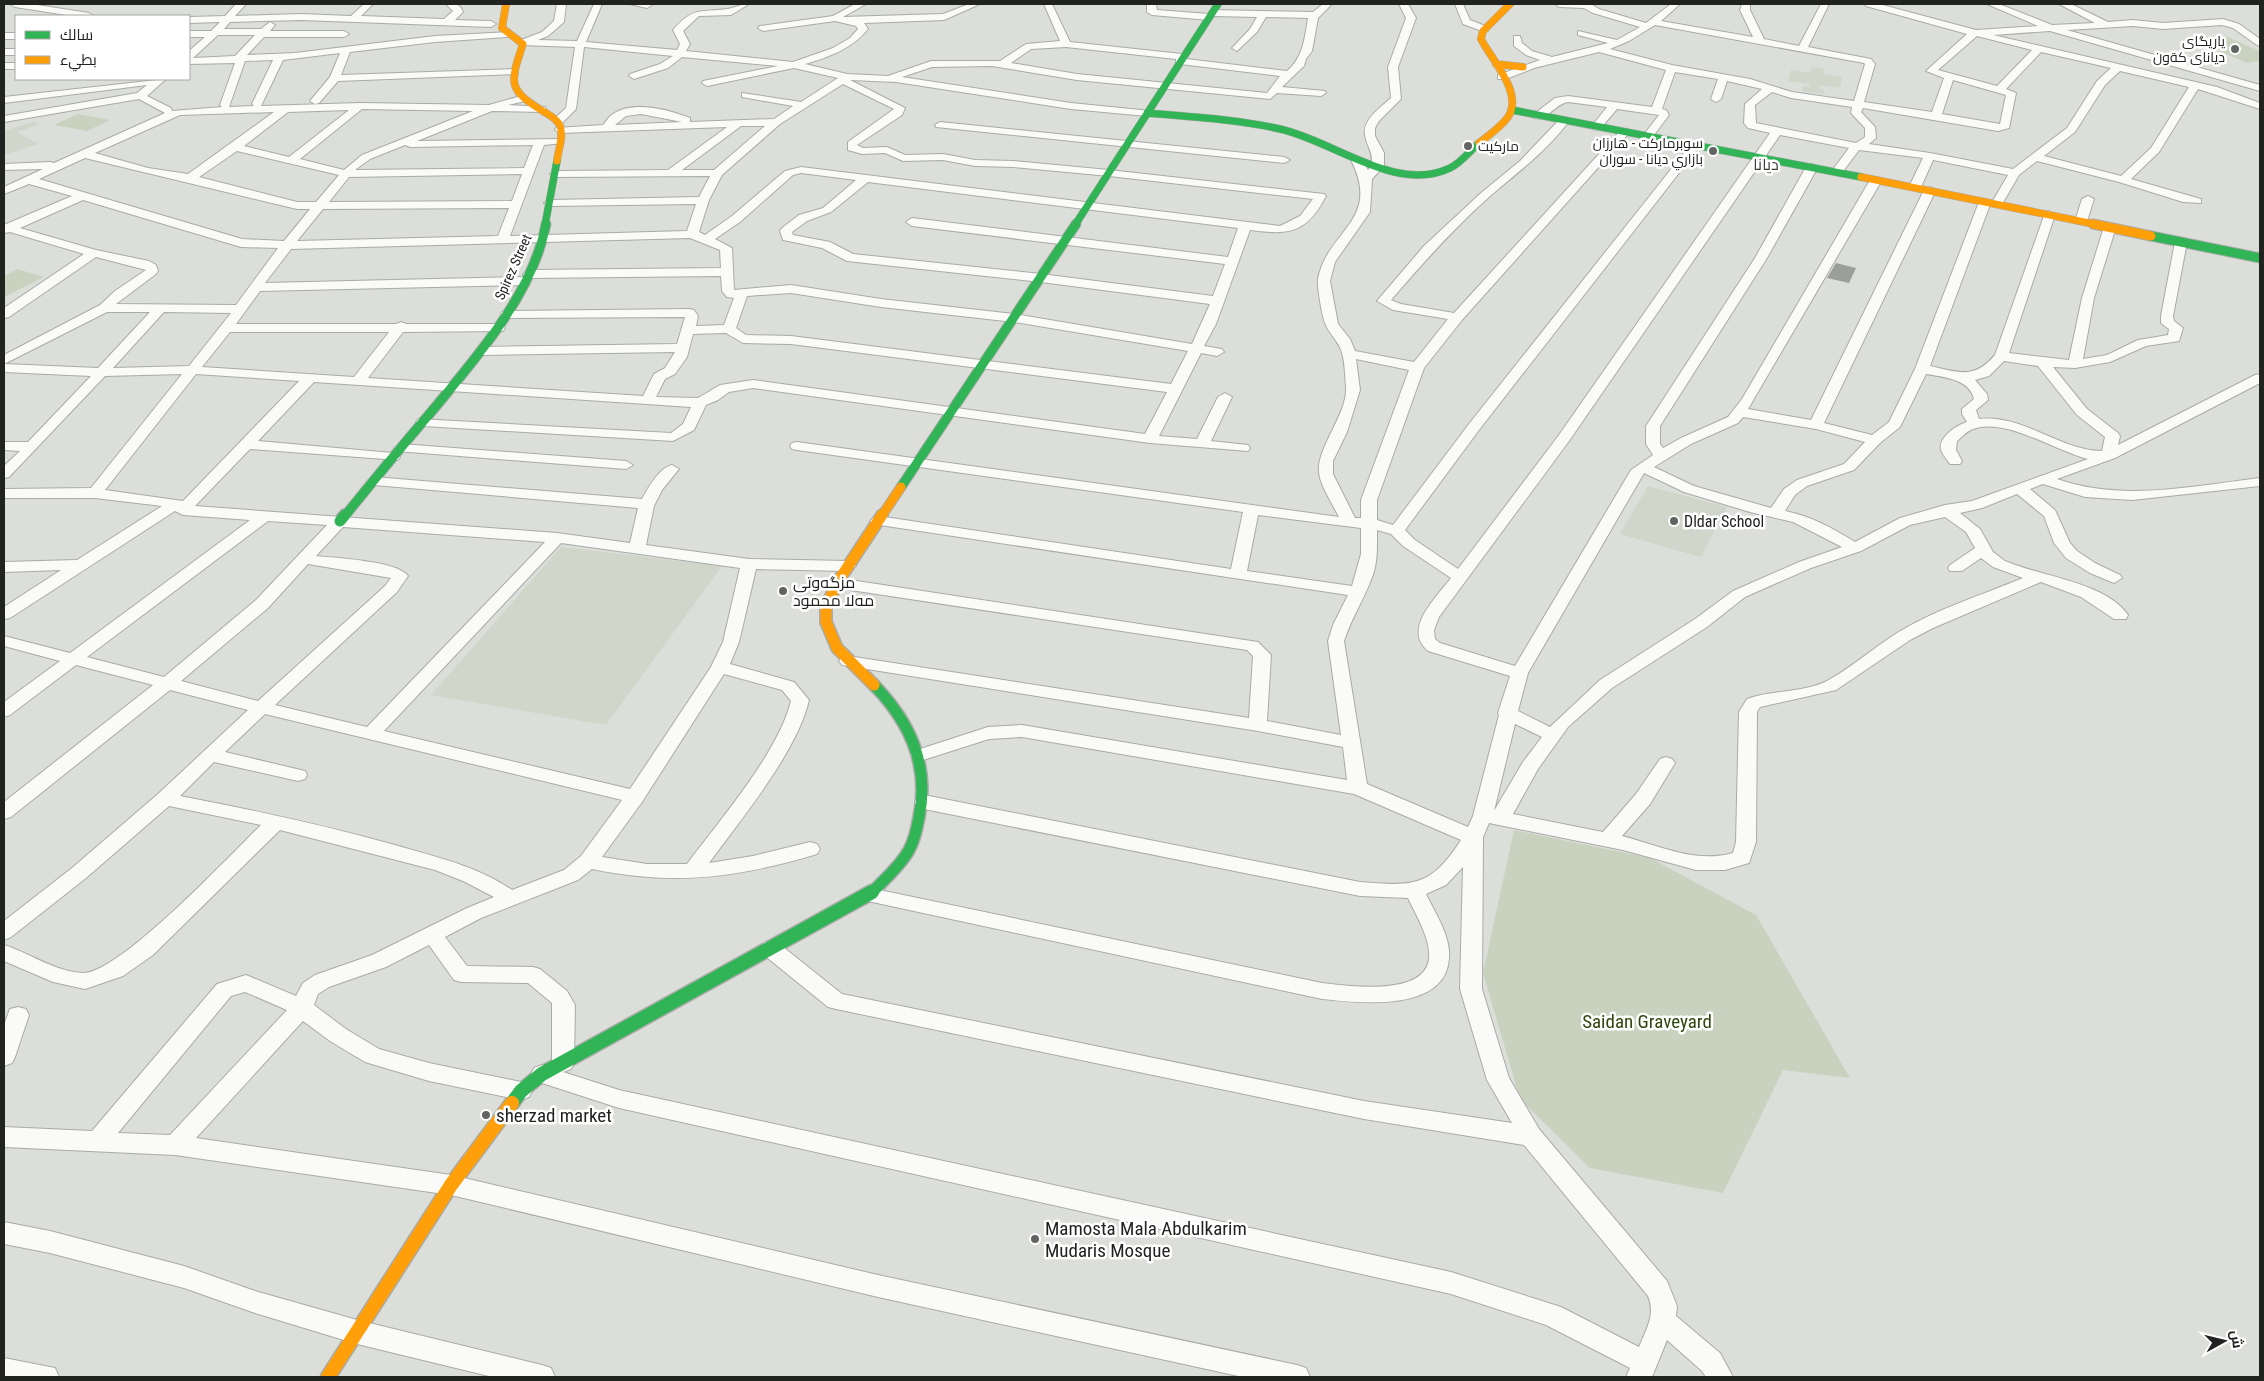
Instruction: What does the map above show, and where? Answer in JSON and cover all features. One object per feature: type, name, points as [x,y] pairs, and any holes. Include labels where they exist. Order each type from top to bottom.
[{"type":"street","points":[[16,4],[83,15]]},
{"type":"street","points":[[191,51],[215,33],[241,4]]},
{"type":"street","points":[[352,19],[369,4]]},
{"type":"street","points":[[446,23],[458,12],[454,5],[450,4]]},
{"type":"street","points":[[504,29],[506,4]]},
{"type":"street","points":[[521,42],[545,34],[559,22],[561,4]]},
{"type":"street","points":[[559,131],[571,109],[580,44],[598,4]]},
{"type":"street","points":[[635,4],[647,5]]},
{"type":"street","points":[[634,76],[668,65],[680,54],[685,44],[678,30],[691,17],[702,11],[731,12],[745,4]]},
{"type":"street","points":[[835,18],[861,4]]},
{"type":"street","points":[[852,21],[944,17],[976,4]]},
{"type":"street","points":[[1048,4],[1066,44]]},
{"type":"street","points":[[1152,4],[1152,12],[1213,11],[1314,15],[1328,4]]},
{"type":"street","points":[[1282,4],[1283,14]]},
{"type":"street","points":[[1366,178],[1378,166],[1378,153],[1370,136],[1370,128],[1374,120],[1396,99],[1393,67],[1411,18],[1404,4]]},
{"type":"street","points":[[1459,4],[1466,22],[1485,29]]},
{"type":"street","points":[[692,234],[703,200],[717,173],[776,122],[844,79],[889,78],[1062,105],[1280,128],[1305,136],[1357,160],[1378,166],[1414,174],[1443,172],[1452,168],[1504,122],[1512,110],[1510,92],[1481,36],[1485,29],[1510,4]]},
{"type":"street","points":[[1559,4],[1586,5],[1594,13],[1803,48],[1867,61],[1870,64],[1856,113],[1870,127],[1872,132],[1870,138],[1863,144],[1856,146],[1837,172]]},
{"type":"street","points":[[1502,77],[1550,60],[1618,43],[1651,24],[1676,4]]},
{"type":"street","points":[[1746,4],[1745,10],[1760,42]]},
{"type":"street","points":[[1803,48],[1825,4]]},
{"type":"street","points":[[1869,4],[2038,49],[2196,85],[2260,106]]},
{"type":"street","points":[[1991,4],[2053,29],[2260,88]]},
{"type":"street","points":[[2064,4],[2106,25]]},
{"type":"street","points":[[301,18],[312,8]]},
{"type":"street","points":[[328,1377],[451,1185],[521,1092],[542,1074],[870,895],[909,851],[924,802],[924,783],[920,755],[909,728],[889,701],[836,648],[828,631],[826,607],[837,583],[848,566],[1041,278],[1213,11]]},
{"type":"street","points":[[1237,48],[1254,30],[1263,14]]},
{"type":"street","points":[[889,78],[937,63],[1003,64],[1077,77],[1263,97],[1272,95],[1288,74],[1299,66],[1301,58],[1308,49],[1314,15]]},
{"type":"street","points":[[225,105],[239,60],[262,33],[278,18]]},
{"type":"street","points":[[190,20],[301,18],[446,23],[504,29],[521,42],[580,44],[790,64],[844,79],[900,108],[898,113],[852,144],[852,148],[857,150],[887,150],[902,158],[942,157],[975,163],[1012,164],[1109,173],[1320,196],[1314,208],[1294,227],[1280,230],[794,170],[708,239]]},
{"type":"street","points":[[707,83],[764,73],[831,53],[854,40],[863,29],[860,24],[835,18],[763,28]]},
{"type":"street","points":[[1598,49],[1672,68],[1770,88],[1791,95],[1936,116],[1986,127],[2002,128],[2006,126],[2011,94],[2000,89],[1949,78],[1931,71],[1963,41],[1975,33],[2133,23],[2163,26],[2223,22],[2236,26],[2260,43]]},
{"type":"street","points":[[190,61],[279,58],[346,51],[504,29]]},
{"type":"street","points":[[1619,30],[1636,34]]},
{"type":"street","points":[[1581,33],[1618,43]]},
{"type":"street","points":[[190,34],[344,34]]},
{"type":"street","points":[[1518,38],[1517,44],[1528,52],[1550,60]]},
{"type":"street","points":[[521,42],[523,46],[514,72],[514,86],[525,101],[541,109],[559,131]]},
{"type":"street","points":[[2122,49],[2134,43]]},
{"type":"street","points":[[1003,64],[1029,46],[1066,44],[1288,74]]},
{"type":"street","points":[[2000,89],[2038,49]]},
{"type":"street","points":[[316,101],[335,78],[346,51]]},
{"type":"street","points":[[257,104],[279,58]]},
{"type":"street","points":[[1496,64],[1523,68]]},
{"type":"street","points":[[1656,110],[1662,89],[1672,68]]},
{"type":"street","points":[[1776,512],[1789,492],[1802,483],[1848,467],[1875,440],[1896,424],[1922,369],[1991,203],[2015,174],[2034,157],[2071,130],[2101,83],[2117,68]]},
{"type":"street","points":[[335,78],[431,73],[514,72]]},
{"type":"street","points":[[1716,99],[1723,78]]},
{"type":"street","points":[[1936,116],[1949,78]]},
{"type":"street","points":[[4,119],[140,96],[160,80]]},
{"type":"street","points":[[4,100],[160,80]]},
{"type":"street","points":[[2123,180],[2155,150],[2196,85]]},
{"type":"street","points":[[1770,88],[1760,94],[1750,104],[1749,123],[1777,131],[1856,146],[1930,156],[2015,174]]},
{"type":"street","points":[[1275,90],[1321,93]]},
{"type":"street","points":[[746,95],[803,105]]},
{"type":"street","points":[[140,96],[166,110]]},
{"type":"street","points":[[1538,116],[1559,100],[1568,98],[1656,110],[1664,115],[1647,137]]},
{"type":"street","points":[[4,186],[166,110],[316,101],[380,100],[501,104],[525,101]]},
{"type":"street","points":[[95,494],[226,328],[286,245],[360,161],[398,144],[501,104]]},
{"type":"street","points":[[1596,127],[1614,104]]},
{"type":"street","points":[[4,192],[172,114],[360,106],[484,110],[541,109]]},
{"type":"street","points":[[292,160],[360,106]]},
{"type":"street","points":[[190,178],[234,148],[286,108]]},
{"type":"street","points":[[1512,110],[1624,133],[1915,187],[2260,258]]},
{"type":"street","points":[[1456,316],[1398,307],[1383,301],[1428,249],[1485,195],[1524,163],[1564,121]]},
{"type":"street","points":[[398,144],[540,141],[559,131],[776,122]]},
{"type":"street","points":[[671,173],[739,124]]},
{"type":"street","points":[[940,125],[1284,160]]},
{"type":"street","name":"Spirez Street","points":[[340,521],[482,351],[507,315],[527,278],[543,239],[556,174],[559,131]]},
{"type":"street","points":[[1519,673],[1434,647],[1427,641],[1426,630],[1431,616],[1564,438],[1777,131]]},
{"type":"street","points":[[1358,788],[1336,641],[1341,625],[1364,579],[1369,554],[1369,500],[1417,367],[1456,316],[1624,133]]},
{"type":"street","points":[[503,240],[540,141]]},
{"type":"street","points":[[1397,531],[1474,427],[1695,146]]},
{"type":"street","points":[[234,148],[347,174],[528,171]]},
{"type":"street","points":[[85,154],[147,171],[190,178],[288,204],[318,207],[517,204]]},
{"type":"street","points":[[1915,187],[1930,156]]},
{"type":"street","points":[[2034,157],[2196,201]]},
{"type":"street","points":[[1350,523],[1326,474],[1326,461],[1340,432],[1353,390],[1349,354],[1344,339],[1332,324],[1324,281],[1330,262],[1364,212],[1366,178],[1357,160]]},
{"type":"street","points":[[4,167],[50,165]]},
{"type":"street","points":[[1661,456],[1653,444],[1653,426],[1761,258],[1812,167]]},
{"type":"street","points":[[556,174],[717,173]]},
{"type":"street","points":[[866,178],[827,210],[803,218],[792,226],[786,231],[787,237],[826,245],[851,258],[1041,278],[1218,301]]},
{"type":"street","points":[[29,180],[80,197],[241,244],[286,245],[692,234],[726,248],[728,291],[730,294],[741,295],[770,290],[792,289],[881,303],[1014,318],[1217,352]]},
{"type":"street","points":[[1492,817],[1508,713],[1519,673],[1638,470],[1686,441],[1733,420],[1740,412],[1876,180]]},
{"type":"street","points":[[1816,424],[1930,190]]},
{"type":"street","points":[[6,229],[80,197]]},
{"type":"street","points":[[2081,222],[2088,198]]},
{"type":"street","points":[[550,203],[703,200]]},
{"type":"street","points":[[1922,369],[1977,378],[1992,369],[2001,356],[2049,215]]},
{"type":"street","points":[[912,222],[1231,261]]},
{"type":"street","points":[[1150,439],[1218,301],[1245,226]]},
{"type":"street","points":[[2074,364],[2088,298],[2110,227]]},
{"type":"street","points":[[4,360],[105,308],[119,294],[152,272],[152,268],[145,264],[94,253],[6,229]]},
{"type":"street","points":[[2001,356],[2043,363],[2074,364],[2110,358],[2142,343],[2168,341],[2174,338],[2176,328],[2168,323],[2167,316],[2181,242]]},
{"type":"street","points":[[5,312],[94,253]]},
{"type":"street","points":[[256,287],[728,272]]},
{"type":"street","points":[[729,330],[741,295]]},
{"type":"street","points":[[105,308],[240,309]]},
{"type":"street","points":[[4,474],[32,447],[160,309]]},
{"type":"street","points":[[507,315],[690,313],[692,316],[677,362],[670,371],[659,377],[648,400]]},
{"type":"street","points":[[226,328],[401,326],[498,328]]},
{"type":"street","points":[[358,381],[401,326]]},
{"type":"street","points":[[687,330],[729,330],[743,339],[791,340],[1174,389]]},
{"type":"street","points":[[482,351],[683,348]]},
{"type":"street","points":[[1349,354],[1417,367]]},
{"type":"street","points":[[2043,363],[2082,412],[2113,436],[2109,449],[2110,455]]},
{"type":"street","points":[[4,368],[100,372],[192,370],[700,402],[713,397],[725,388],[754,384],[951,413],[1150,439],[1243,448]]},
{"type":"street","points":[[1964,377],[1980,394],[1981,400],[1969,409],[1969,414],[1975,423]]},
{"type":"street","points":[[4,614],[79,565],[180,506],[310,378]]},
{"type":"street","points":[[924,802],[1360,889],[1392,892],[1414,891],[1434,885],[1456,865],[1473,837],[1492,817],[1562,723],[1606,684],[1701,623],[1739,594],[1805,565],[1855,548],[1905,521],[1945,510],[1977,505],[2110,455],[2260,378]]},
{"type":"street","points":[[1202,444],[1225,397]]},
{"type":"street","points":[[423,422],[673,437],[686,432],[691,426],[700,402]]},
{"type":"street","points":[[1740,412],[1816,424],[1875,440]]},
{"type":"street","points":[[1955,461],[1948,450],[1948,442],[1955,433],[1968,424],[1975,423],[2004,425],[2025,430],[2080,452],[2110,455]]},
{"type":"street","points":[[245,444],[626,464]]},
{"type":"street","points":[[4,446],[32,447]]},
{"type":"street","points":[[797,446],[1350,523],[1370,523],[1397,531],[1409,542],[1460,577]]},
{"type":"street","points":[[1643,467],[1689,489],[1755,509],[1776,512],[1821,528],[1855,548]]},
{"type":"street","points":[[637,549],[646,504],[654,488],[672,469]]},
{"type":"street","points":[[2042,479],[2089,493],[2110,494],[2170,492],[2260,482]]},
{"type":"street","points":[[374,481],[646,504]]},
{"type":"street","points":[[2018,488],[2044,507],[2053,518],[2060,539],[2068,550],[2087,565],[2114,578]]},
{"type":"street","points":[[4,493],[95,494],[262,517],[340,521],[557,538],[749,564],[848,566]]},
{"type":"street","points":[[1238,574],[1251,509]]},
{"type":"street","points":[[1945,510],[1968,526],[1979,538],[1983,550],[1991,559],[2012,569],[2096,597],[2120,615]]},
{"type":"street","points":[[4,711],[262,517]]},
{"type":"street","points":[[4,812],[214,646],[262,604],[340,521]]},
{"type":"street","points":[[878,521],[1357,592]]},
{"type":"street","points":[[372,733],[557,538]]},
{"type":"street","points":[[1956,568],[1983,550]]},
{"type":"street","points":[[4,932],[79,873],[166,799],[391,589],[400,576],[390,571],[305,559]]},
{"type":"street","points":[[175,1145],[302,1008],[310,989],[322,981],[380,961],[509,898],[571,875],[588,861],[635,797],[720,667],[731,642],[749,564]]},
{"type":"street","points":[[4,567],[79,565]]},
{"type":"street","points":[[1492,817],[1606,840],[1685,863],[1705,865],[1726,864],[1742,858],[1746,842],[1748,712],[1753,703],[1766,698],[1804,693],[1830,686],[1904,636],[1927,624],[2040,577]]},
{"type":"street","points":[[837,583],[1252,646],[1262,655],[1258,725]]},
{"type":"street","points":[[4,640],[262,708],[635,797]]},
{"type":"street","points":[[848,661],[1258,725],[1351,743]]},
{"type":"street","points":[[692,872],[754,788],[795,721],[800,700],[788,686],[720,667]]},
{"type":"street","points":[[1508,713],[1552,735]]},
{"type":"street","points":[[920,755],[988,733],[1022,731],[1358,788],[1473,837]]},
{"type":"street","points":[[211,755],[298,775]]},
{"type":"street","points":[[1606,840],[1643,799],[1666,763]]},
{"type":"street","points":[[166,799],[349,838],[466,873],[491,885],[509,898]]},
{"type":"street","points":[[4,953],[60,976],[85,981],[116,970],[146,949],[276,821]]},
{"type":"street","points":[[542,1074],[619,1099],[1451,1283],[1552,1315],[1642,1370],[1663,1320],[1665,1306],[1658,1289],[1531,1136],[1498,1080],[1470,989],[1473,837]]},
{"type":"street","points":[[588,861],[636,871],[713,872],[739,868],[810,850]]},
{"type":"street","points":[[870,895],[1322,991],[1376,996],[1413,990],[1432,978],[1439,960],[1435,938],[1414,891]]},
{"type":"street","points":[[432,934],[461,974],[533,974],[560,997],[564,1005],[563,1063]]},
{"type":"street","points":[[771,949],[836,1001],[1364,1110],[1531,1136]]},
{"type":"street","points":[[97,1142],[224,990],[246,983],[302,1008],[338,1035],[373,1056],[429,1072],[521,1092]]},
{"type":"street","points":[[4,1057],[18,1016]]},
{"type":"street","points":[[4,1137],[175,1145],[451,1185],[878,1286],[1297,1377]]},
{"type":"street","points":[[4,1233],[50,1242],[184,1277],[255,1302],[357,1332],[542,1377]]},
{"type":"street","points":[[1663,1320],[1711,1362],[1720,1377]]},
{"type":"street","points":[[4,1370],[46,1377]]},
{"type":"shaded area","points":[[1812,67],[1824,69],[1823,74],[1842,77],[1840,88],[1820,85],[1820,89],[1824,90],[1823,94],[1802,91],[1803,86],[1809,87],[1810,84],[1788,81],[1791,70],[1810,73]]},
{"type":"shaded area","points":[[33,122],[40,124],[17,132],[38,144],[4,155],[4,131]]},
{"type":"shaded area","name":"Dldar School","points":[[1648,486],[1727,507],[1701,557],[1620,534]]},
{"type":"shaded area","points":[[561,547],[722,566],[606,725],[431,695]]},
{"type":"green space","points":[[2225,36],[2260,51],[2260,61],[2247,63],[2195,40]]},
{"type":"green space","points":[[78,114],[110,120],[87,131],[54,125]]},
{"type":"green space","points":[[17,269],[44,277],[4,297],[4,276]]},
{"type":"green space","name":"Saidan Graveyard","points":[[1514,830],[1650,858],[1756,915],[1850,1078],[1783,1070],[1723,1193],[1590,1168],[1520,1099],[1483,973]]},
{"type":"building","points":[[1836,263],[1856,268],[1849,283],[1827,278]]},
{"type":"traffic: fast","points":[[901,487],[1041,278],[1218,4]]},
{"type":"traffic: fast","points":[[1512,110],[1861,177]]},
{"type":"traffic: fast","points":[[1147,113],[1232,121],[1282,129],[1301,135],[1366,163],[1389,171],[1411,175],[1432,175],[1451,168],[1479,143]]},
{"type":"traffic: fast","points":[[340,521],[482,351],[517,298],[543,239],[557,161]]},
{"type":"traffic: fast","points":[[2151,236],[2260,258]]},
{"type":"traffic: fast","points":[[512,1103],[521,1091],[542,1074],[870,895],[900,864],[912,845],[918,823],[922,803],[923,784],[921,766],[917,748],[900,714],[874,685]]},
{"type":"traffic: slow","points":[[506,4],[502,28],[523,44],[513,78],[514,86],[517,93],[523,99],[552,117],[559,124],[561,133],[557,161]]},
{"type":"traffic: slow","points":[[1479,143],[1496,129],[1510,113],[1512,104],[1508,85],[1481,39],[1483,31],[1510,4]]},
{"type":"traffic: slow","points":[[1496,64],[1523,67]]},
{"type":"traffic: slow","points":[[1861,177],[2151,236]]},
{"type":"traffic: slow","points":[[874,685],[837,648],[826,622],[826,607],[837,583],[901,487]]},
{"type":"traffic: slow","points":[[328,1377],[451,1185],[512,1103]]},
{"type":"place","name":"ياريگای دياناى كةون","points":[[2235,49]]},
{"type":"place","name":"ماركيت","points":[[1468,146]]},
{"type":"place","name":"سوبرماركت - هارزان بازاري ديانا - سوران","points":[[1713,151]]},
{"type":"place","name":"Dldar School","points":[[1674,521]]},
{"type":"place","name":"مزگه‌وتی مه‌لا محمود","points":[[783,591]]},
{"type":"place","name":"sherzad market","points":[[486,1115]]},
{"type":"place","name":"Mamosta Mala Abdulkarim Mudaris Mosque","points":[[1035,1239]]},
{"type":"district","name":"دیانا","points":[[1766,164]]}]
